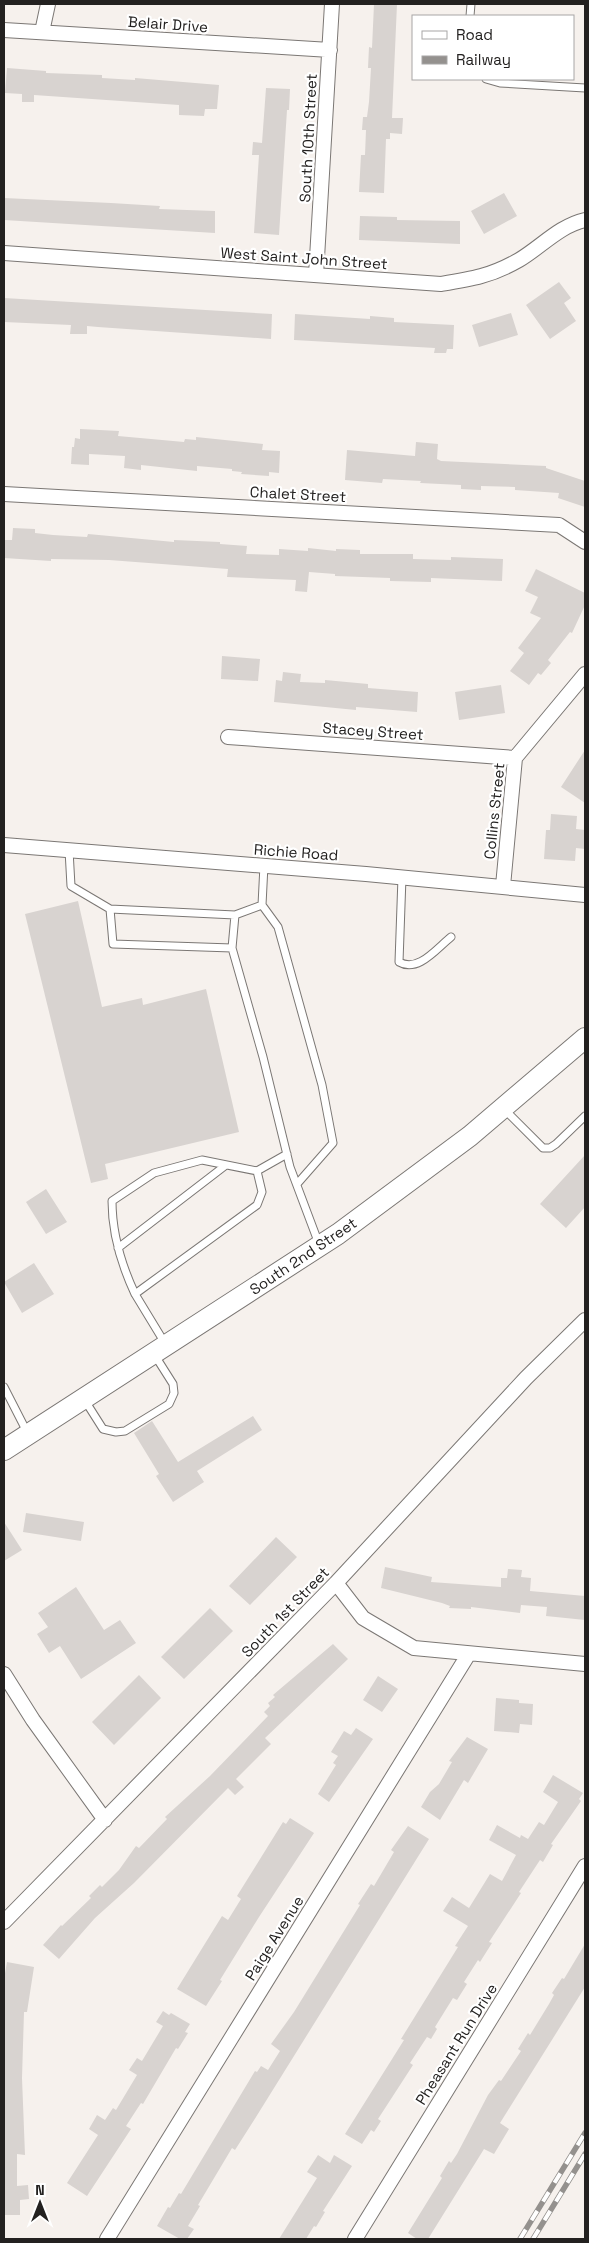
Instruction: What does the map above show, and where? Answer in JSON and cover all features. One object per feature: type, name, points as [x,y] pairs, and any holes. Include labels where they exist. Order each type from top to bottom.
[{"type":"main road","name":"South 2nd Street","points":[[4,1450],[320,1246],[405,1186],[504,1108],[585,1038]]},
{"type":"street","points":[[42,32],[48,4]]},
{"type":"street","name":"South 10th Street","points":[[316,275],[332,4]]},
{"type":"street","name":"Belair Drive","points":[[4,30],[330,50]]},
{"type":"street","name":"West Saint John Street","points":[[4,253],[441,284],[480,278],[520,260],[549,238],[585,220]]},
{"type":"street","name":"Chalet Street","points":[[4,494],[560,525],[585,542]]},
{"type":"street","name":"Collins Street","points":[[503,886],[515,758],[585,674]]},
{"type":"street","name":"Stacey Street","points":[[228,737],[515,758]]},
{"type":"street","name":"Richie Road","points":[[4,845],[264,865],[585,895]]},
{"type":"street","name":"South 1st Street","points":[[4,1922],[336,1583],[526,1378],[585,1320]]},
{"type":"street","points":[[336,1583],[364,1618],[414,1648],[585,1664]]},
{"type":"street","name":"Paige Avenue","points":[[107,2239],[468,1654]]},
{"type":"street","points":[[4,1674],[33,1720],[105,1820]]},
{"type":"street","name":"Pheasant Run Drive","points":[[355,2239],[585,1866]]},
{"type":"lane","points":[[490,80],[500,83],[585,88]]},
{"type":"lane","points":[[69,850],[71,886],[110,909],[235,915],[262,905]]},
{"type":"lane","points":[[264,865],[262,905],[278,927],[322,1085],[332,1143],[297,1184]]},
{"type":"lane","points":[[402,877],[399,962],[406,966],[416,965],[451,937]]},
{"type":"lane","points":[[110,909],[113,944],[232,948]]},
{"type":"lane","points":[[235,915],[232,948],[263,1057],[287,1154],[320,1246]]},
{"type":"lane","points":[[504,1108],[543,1148],[550,1148],[556,1144],[585,1116]]},
{"type":"lane","points":[[84,1399],[103,1428],[116,1432],[125,1431],[169,1404],[174,1393],[173,1384],[160,1350],[135,1294],[118,1248],[112,1226],[112,1201],[154,1173],[202,1160],[257,1171],[287,1154]]},
{"type":"lane","points":[[118,1248],[226,1165]]},
{"type":"lane","points":[[135,1294],[257,1205],[262,1192],[257,1171]]},
{"type":"lane","points":[[4,1387],[28,1434]]},
{"type":"building","points":[[374,4],[397,4],[392,118],[403,118],[402,134],[390,133],[390,139],[386,139],[384,193],[359,192],[361,155],[365,155],[366,130],[362,130],[363,117],[367,117],[369,102],[371,68],[368,68],[369,47],[372,48]]},
{"type":"building","points":[[7,68],[46,71],[46,73],[102,75],[102,78],[135,80],[135,78],[219,85],[217,109],[205,109],[204,116],[179,115],[179,105],[34,95],[34,102],[22,102],[22,94],[5,93]]},
{"type":"building","points":[[266,88],[290,89],[279,235],[254,233],[259,155],[252,155],[253,142],[262,143]]},
{"type":"building","points":[[504,193],[517,216],[484,234],[471,211]]},
{"type":"building","points":[[4,198],[160,206],[159,209],[215,211],[215,233],[4,220]]},
{"type":"building","points":[[360,216],[397,217],[397,220],[460,221],[460,244],[359,240]]},
{"type":"building","points":[[559,282],[571,298],[564,303],[576,321],[550,339],[526,305]]},
{"type":"building","points":[[4,298],[272,314],[271,339],[87,326],[87,334],[70,334],[71,325],[4,322]]},
{"type":"building","points":[[511,313],[518,335],[479,347],[472,325]]},
{"type":"building","points":[[295,314],[370,319],[370,316],[394,318],[394,322],[454,325],[453,349],[447,349],[446,353],[434,353],[435,348],[294,340]]},
{"type":"building","points":[[80,429],[119,431],[118,436],[184,442],[185,439],[196,440],[196,437],[263,444],[262,450],[280,451],[279,473],[269,472],[269,476],[241,474],[242,472],[232,471],[232,469],[197,466],[197,471],[141,465],[141,470],[124,468],[125,456],[89,454],[89,465],[71,464],[72,447],[74,447],[75,438],[80,439]]},
{"type":"building","points":[[416,442],[438,444],[437,459],[441,461],[546,466],[546,468],[585,481],[585,507],[558,498],[559,493],[515,490],[515,487],[481,486],[481,490],[461,489],[461,485],[420,483],[421,481],[383,479],[382,483],[345,480],[347,450],[415,456]]},
{"type":"building","points":[[13,528],[35,529],[35,533],[53,535],[87,537],[88,534],[174,542],[174,540],[220,542],[220,544],[247,546],[246,554],[279,555],[279,549],[308,551],[308,548],[336,551],[336,549],[360,550],[360,554],[413,554],[413,559],[451,560],[451,557],[503,559],[502,581],[431,578],[431,582],[390,581],[390,578],[335,576],[335,574],[309,572],[307,592],[295,591],[296,580],[227,577],[228,569],[109,560],[51,559],[51,561],[4,558],[4,540],[12,540]]},
{"type":"building","points":[[536,569],[585,593],[585,605],[572,633],[570,632],[548,660],[551,663],[541,675],[538,673],[529,685],[510,671],[524,653],[518,648],[541,618],[530,613],[538,597],[525,591]]},
{"type":"building","points":[[222,656],[260,659],[258,681],[221,679]]},
{"type":"building","points":[[283,672],[301,674],[300,682],[325,683],[325,680],[368,684],[368,688],[418,692],[417,712],[356,707],[356,710],[274,702],[276,680],[282,681]]},
{"type":"building","points":[[501,685],[505,713],[459,720],[455,692]]},
{"type":"building","points":[[585,750],[585,803],[561,787]]},
{"type":"building","points":[[551,814],[577,816],[576,829],[585,830],[585,849],[576,848],[575,861],[544,859],[546,830],[550,830]]},
{"type":"building","points":[[78,901],[102,1007],[142,998],[143,1005],[206,989],[239,1132],[105,1164],[108,1179],[91,1183],[25,914]]},
{"type":"building","points":[[585,1155],[585,1207],[566,1228],[540,1204]]},
{"type":"building","points":[[46,1189],[67,1222],[46,1234],[26,1202]]},
{"type":"building","points":[[34,1263],[54,1294],[22,1313],[4,1282]]},
{"type":"building","points":[[253,1416],[262,1430],[197,1471],[204,1482],[173,1502],[156,1476],[159,1474],[134,1433],[152,1421],[178,1462]]},
{"type":"building","points":[[26,1513],[84,1522],[81,1541],[23,1532]]},
{"type":"building","points":[[4,1522],[22,1550],[4,1561]]},
{"type":"building","points":[[276,1537],[297,1557],[250,1605],[229,1586]]},
{"type":"building","points":[[385,1567],[432,1577],[431,1582],[501,1587],[501,1578],[507,1578],[508,1569],[522,1570],[521,1577],[531,1578],[530,1591],[585,1596],[585,1620],[546,1616],[547,1607],[521,1605],[520,1613],[471,1607],[471,1609],[449,1608],[450,1606],[442,1603],[381,1588]]},
{"type":"building","points":[[76,1587],[104,1630],[120,1620],[136,1643],[81,1679],[60,1646],[49,1653],[37,1634],[48,1627],[38,1613]]},
{"type":"building","points":[[210,1608],[233,1631],[184,1679],[161,1657]]},
{"type":"building","points":[[333,1644],[348,1659],[265,1738],[271,1744],[236,1779],[244,1787],[235,1795],[228,1788],[134,1883],[95,1918],[59,1959],[43,1945],[61,1925],[91,1898],[89,1896],[100,1885],[102,1887],[119,1870],[136,1846],[139,1848],[167,1819],[165,1817],[210,1776],[268,1716],[264,1712],[270,1706],[268,1703],[275,1697],[273,1695]]},
{"type":"building","points":[[139,1675],[161,1698],[114,1745],[92,1722]]},
{"type":"building","points":[[378,1676],[398,1689],[382,1712],[363,1700]]},
{"type":"building","points":[[496,1698],[519,1700],[519,1703],[533,1704],[532,1725],[520,1724],[519,1733],[494,1731]]},
{"type":"building","points":[[356,1728],[373,1739],[329,1802],[318,1794],[336,1765],[333,1763],[338,1756],[331,1752],[344,1731],[351,1735]]},
{"type":"building","points":[[467,1737],[488,1749],[468,1783],[464,1780],[440,1820],[421,1807],[430,1792],[439,1784],[452,1762],[449,1761]]},
{"type":"building","points":[[553,1775],[583,1793],[579,1799],[581,1801],[551,1844],[553,1845],[543,1862],[540,1860],[519,1892],[521,1893],[489,1942],[492,1943],[464,1982],[467,1984],[457,2000],[453,1998],[435,2027],[437,2029],[431,2039],[427,2037],[410,2063],[413,2065],[378,2119],[381,2121],[374,2132],[371,2130],[362,2144],[345,2134],[404,2040],[401,2039],[458,1947],[455,1946],[468,1926],[443,1911],[452,1897],[469,1908],[490,1874],[502,1881],[516,1855],[489,1840],[497,1825],[520,1838],[521,1835],[528,1839],[539,1822],[544,1825],[558,1802],[543,1792]]},
{"type":"building","points":[[290,1818],[314,1833],[259,1917],[206,2006],[177,1989],[222,1916],[228,1920],[241,1899],[237,1896],[283,1822],[286,1824]]},
{"type":"building","points":[[408,1826],[429,1839],[235,2150],[232,2148],[198,2205],[200,2206],[188,2226],[194,2229],[187,2239],[180,2239],[157,2226],[168,2207],[170,2208],[179,2193],[181,2194],[255,2071],[257,2072],[261,2066],[268,2070],[280,2051],[271,2044],[294,2012],[371,1884],[374,1886],[394,1852],[391,1850]]},
{"type":"building","points":[[585,1944],[585,1987],[500,2123],[509,2129],[494,2154],[484,2149],[428,2239],[417,2239],[408,2233],[442,2178],[440,2176],[449,2161],[451,2163],[457,2154],[488,2095],[499,2080],[501,2081],[521,2051],[518,2049],[528,2033],[530,2035],[554,1995],[552,1993],[562,1978],[564,1979]]},
{"type":"building","points":[[7,1962],[34,1967],[27,2012],[24,2012],[22,2078],[25,2155],[17,2154],[17,2186],[28,2185],[29,2199],[20,2200],[20,2215],[4,2215],[4,1979]]},
{"type":"building","points":[[163,2011],[169,2015],[171,2013],[190,2024],[185,2032],[188,2033],[178,2049],[176,2048],[143,2104],[141,2103],[126,2126],[131,2129],[87,2196],[67,2183],[98,2135],[89,2129],[97,2115],[105,2120],[113,2108],[116,2110],[137,2075],[129,2070],[137,2058],[142,2061],[163,2026],[156,2022]]},
{"type":"building","points":[[318,2155],[330,2163],[334,2155],[352,2166],[323,2211],[325,2212],[316,2227],[314,2226],[306,2239],[279,2239],[317,2178],[307,2172]]},
{"type":"railway","points":[[520,2239],[585,2133]]},
{"type":"railway","points":[[533,2239],[585,2154]]}]
